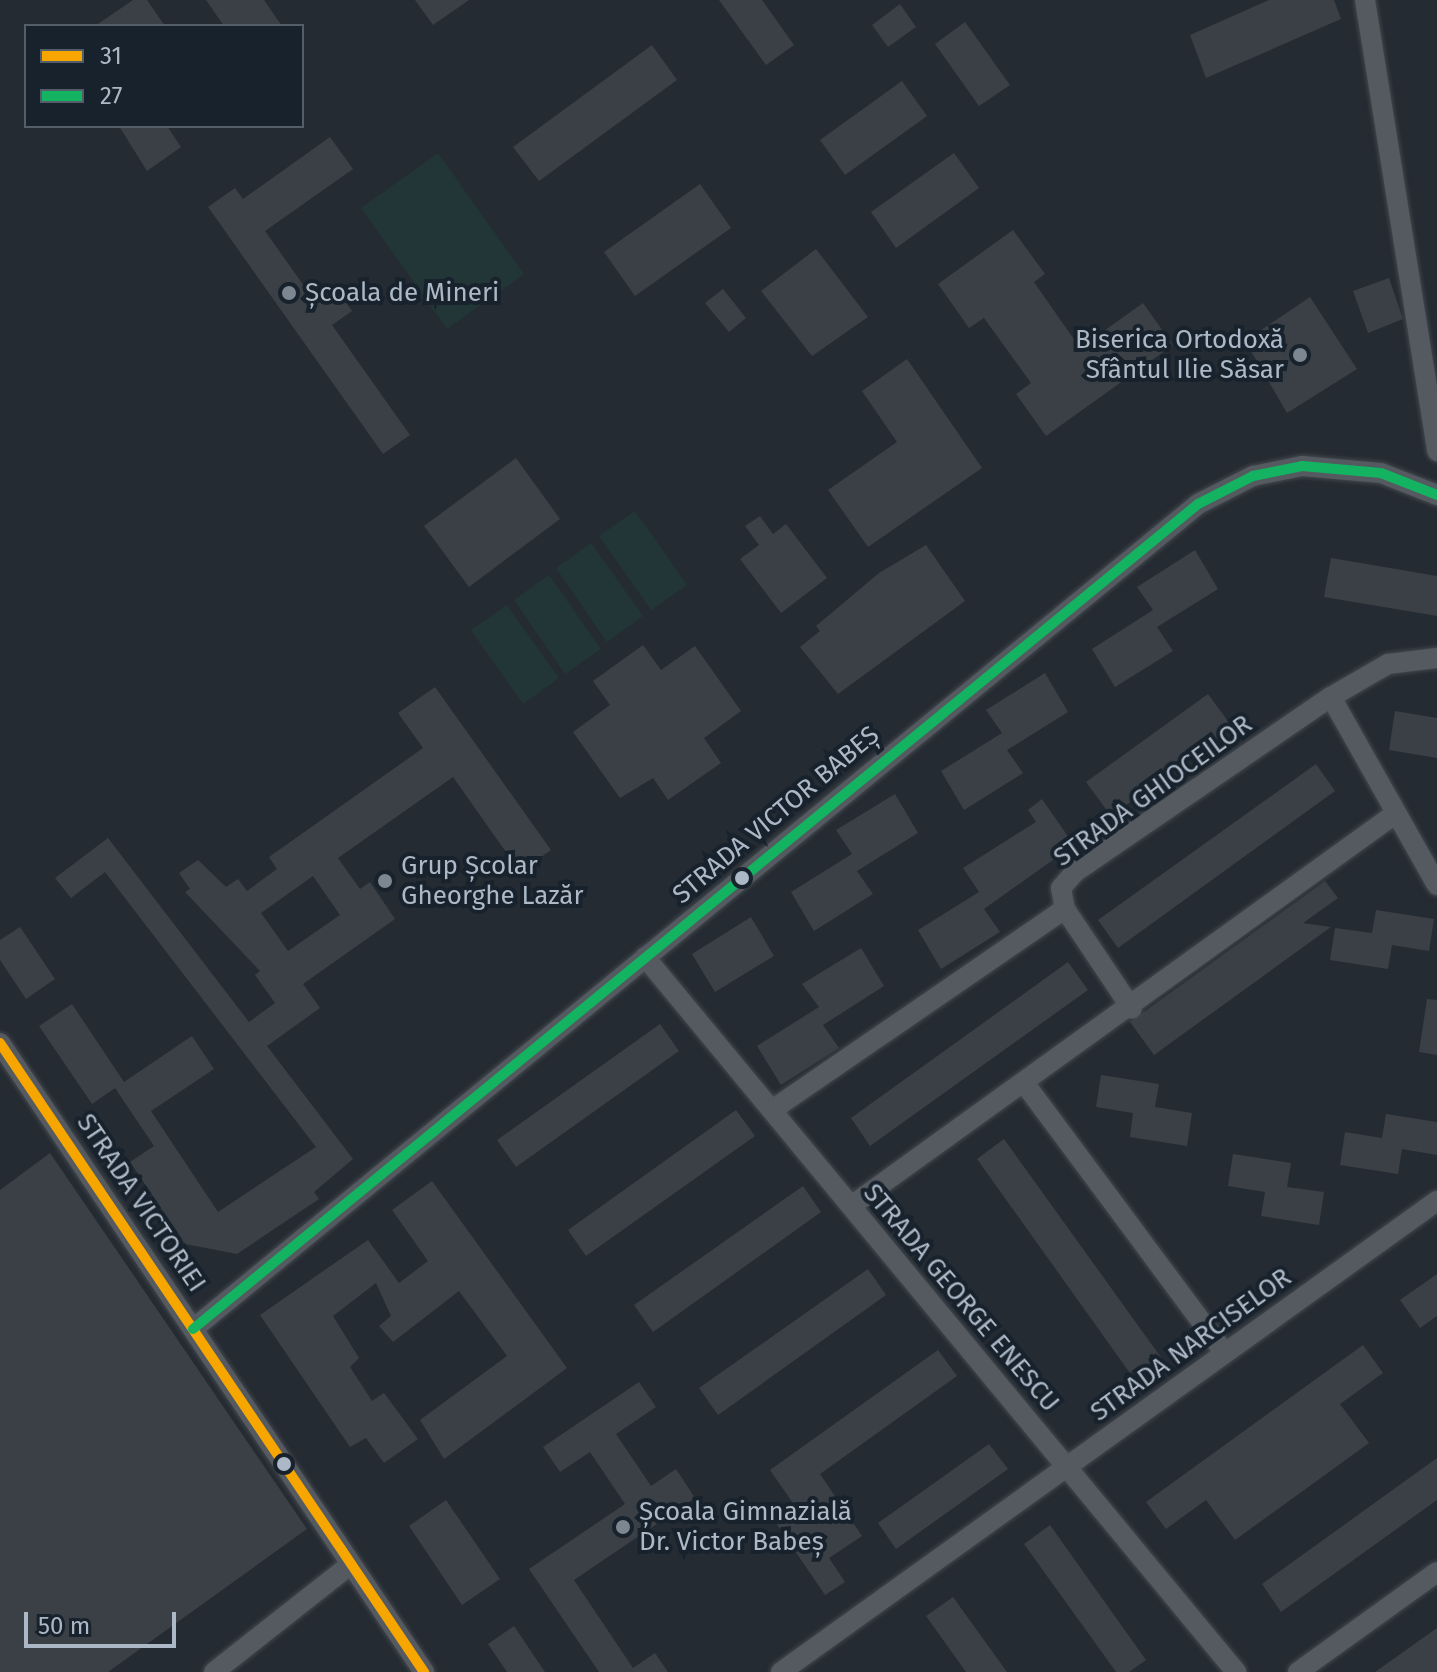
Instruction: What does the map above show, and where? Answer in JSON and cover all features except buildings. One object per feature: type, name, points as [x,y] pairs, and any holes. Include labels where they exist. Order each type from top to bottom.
[{"type":"street","points":[[1365,0],[1437,451]]},
{"type":"street","name":"STRADA VICTOR BABEȘ","points":[[193,1329],[1198,504],[1253,476],[1302,466],[1356,468],[1434,486]]},
{"type":"street","name":"STRADA GHIOCEILOR","points":[[772,1110],[1065,909],[1061,888],[1075,872],[1331,697],[1388,664],[1437,658]]},
{"type":"street","points":[[1331,697],[1437,885]]},
{"type":"street","points":[[851,1206],[1132,1009],[1395,814]]},
{"type":"street","points":[[1065,909],[1132,1009]]},
{"type":"street","name":"STRADA GEORGE ENESCU","points":[[645,957],[1236,1672]]},
{"type":"street","name":"STRADA VICTORIEI","points":[[0,1043],[424,1672]]},
{"type":"street","points":[[1025,1084],[1225,1353]]},
{"type":"street","name":"STRADA NARCISELOR","points":[[781,1672],[1437,1201]]},
{"type":"street","points":[[214,1672],[350,1565]]},
{"type":"street","points":[[1298,1672],[1437,1572]]},
{"type":"green space","points":[[438,153],[524,274],[447,329],[361,208]]},
{"type":"green space","points":[[635,511],[687,585],[651,610],[599,536]]},
{"type":"green space","points":[[591,543],[643,616],[607,642],[556,568]]},
{"type":"green space","points":[[549,575],[601,649],[565,674],[514,600]]},
{"type":"green space","points":[[507,605],[559,678],[523,704],[471,630]]},
{"type":"transit line","name":"27","points":[[193,1329],[1198,504],[1253,476],[1302,466],[1381,473],[1437,495]]},
{"type":"transit line","name":"31","points":[[0,1043],[424,1672]]},
{"type":"place","name":"Școala de Mineri","points":[[289,293]]},
{"type":"place","name":"Biserica Ortodoxă Sfântul Ilie Săsar","points":[[1300,355]]},
{"type":"place","name":"Grup Școlar Gheorghe Lazăr","points":[[385,881]]},
{"type":"place","name":"Școala Gimnazială Dr. Victor Babeș","points":[[623,1527]]}]
